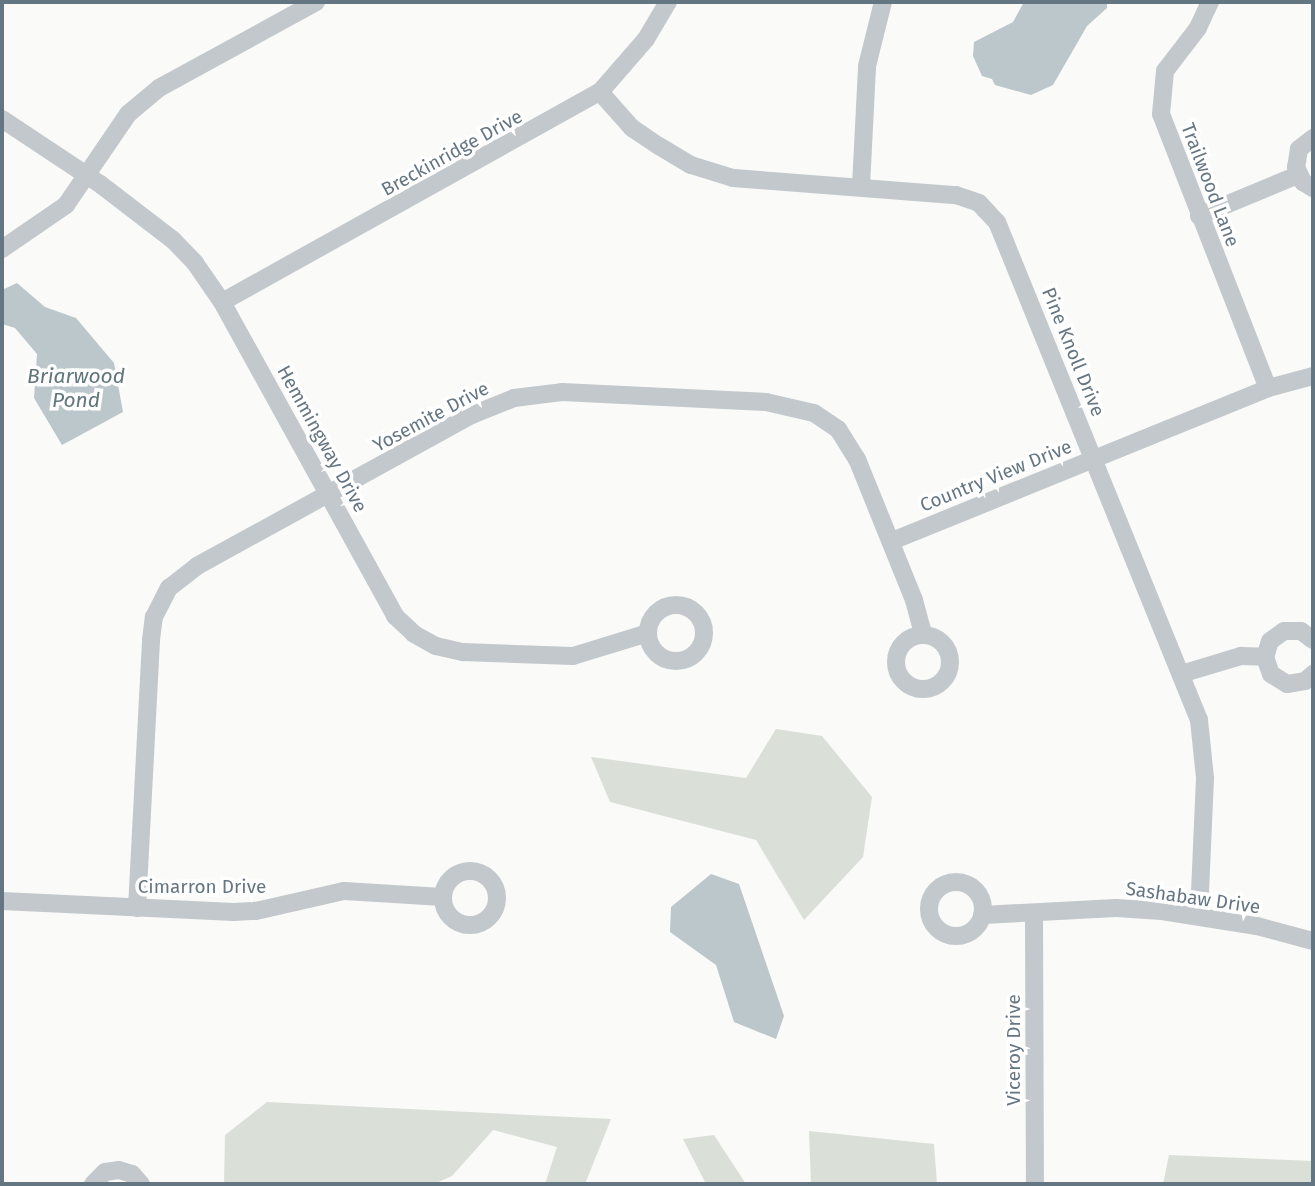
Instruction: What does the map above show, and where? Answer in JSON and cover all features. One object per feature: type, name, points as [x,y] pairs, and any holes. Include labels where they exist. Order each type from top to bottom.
[{"type":"street","points":[[2,249],[52,218],[87,176],[128,114],[159,88],[316,2]]},
{"type":"street","name":"Breckinridge Drive","points":[[222,302],[600,92],[646,39],[668,2]]},
{"type":"street","points":[[861,186],[867,66],[883,2]]},
{"type":"street","name":"Trailwood Lane","points":[[1210,2],[1198,27],[1165,71],[1160,91],[1161,114],[1268,388]]},
{"type":"street","name":"Pine Knoll Drive","points":[[600,92],[632,128],[691,165],[733,178],[956,195],[979,203],[997,222],[1181,674],[1205,748],[1199,916]]},
{"type":"street","name":"Hemmingway Drive","points":[[2,119],[87,176],[173,240],[222,302],[395,616],[436,646],[463,652],[573,656],[648,633]]},
{"type":"street","points":[[1298,175],[1299,149],[1313,138]]},
{"type":"street","points":[[1199,216],[1298,175]]},
{"type":"street","points":[[1298,175],[1313,188]]},
{"type":"street","name":"Country View Drive","points":[[892,541],[1268,388],[1313,376]]},
{"type":"street","name":"Yosemite Drive","points":[[136,908],[154,617],[169,589],[197,566],[472,415],[514,398],[562,391],[766,402],[801,407],[838,429],[857,459],[892,541],[923,634]]},
{"type":"street","points":[[1313,640],[1301,631],[1284,631],[1270,640],[1265,657],[1270,674],[1287,684],[1305,681],[1313,674]]},
{"type":"street","points":[[1181,674],[1241,656],[1265,657]]},
{"type":"street","name":"Cimarron Drive","points":[[2,901],[256,911],[344,891],[443,897]]},
{"type":"street","name":"Sashabaw Drive","points":[[982,915],[1034,915],[1116,908],[1199,916],[1313,942]]},
{"type":"street","name":"Viceroy Drive","points":[[1034,915],[1035,1184]]},
{"type":"street","points":[[93,1184],[105,1172],[119,1170],[132,1174],[141,1184]]},
{"type":"shaded area","points":[[776,729],[822,736],[872,797],[863,857],[804,920],[756,840],[610,802],[591,757],[746,778]]},
{"type":"shaded area","points":[[267,1102],[611,1119],[585,1184],[545,1184],[557,1147],[493,1130],[452,1176],[434,1184],[224,1184],[225,1135]]},
{"type":"shaded area","points":[[809,1131],[934,1144],[937,1184],[811,1184]]},
{"type":"shaded area","points":[[714,1135],[746,1184],[706,1184],[683,1139]]},
{"type":"shaded area","points":[[1169,1155],[1313,1161],[1313,1184],[1163,1184]]},
{"type":"water","points":[[1024,2],[1107,2],[1107,8],[1087,26],[1053,85],[1031,95],[995,85],[992,79],[982,76],[973,56],[974,42],[1013,22]]},
{"type":"water","name":"Briarwood Pond","points":[[17,283],[45,307],[76,318],[114,363],[123,412],[62,445],[34,398],[37,354],[15,328],[2,324],[2,290]]},
{"type":"water","points":[[711,874],[739,884],[784,1016],[776,1039],[734,1022],[716,965],[670,932],[671,907]]}]
